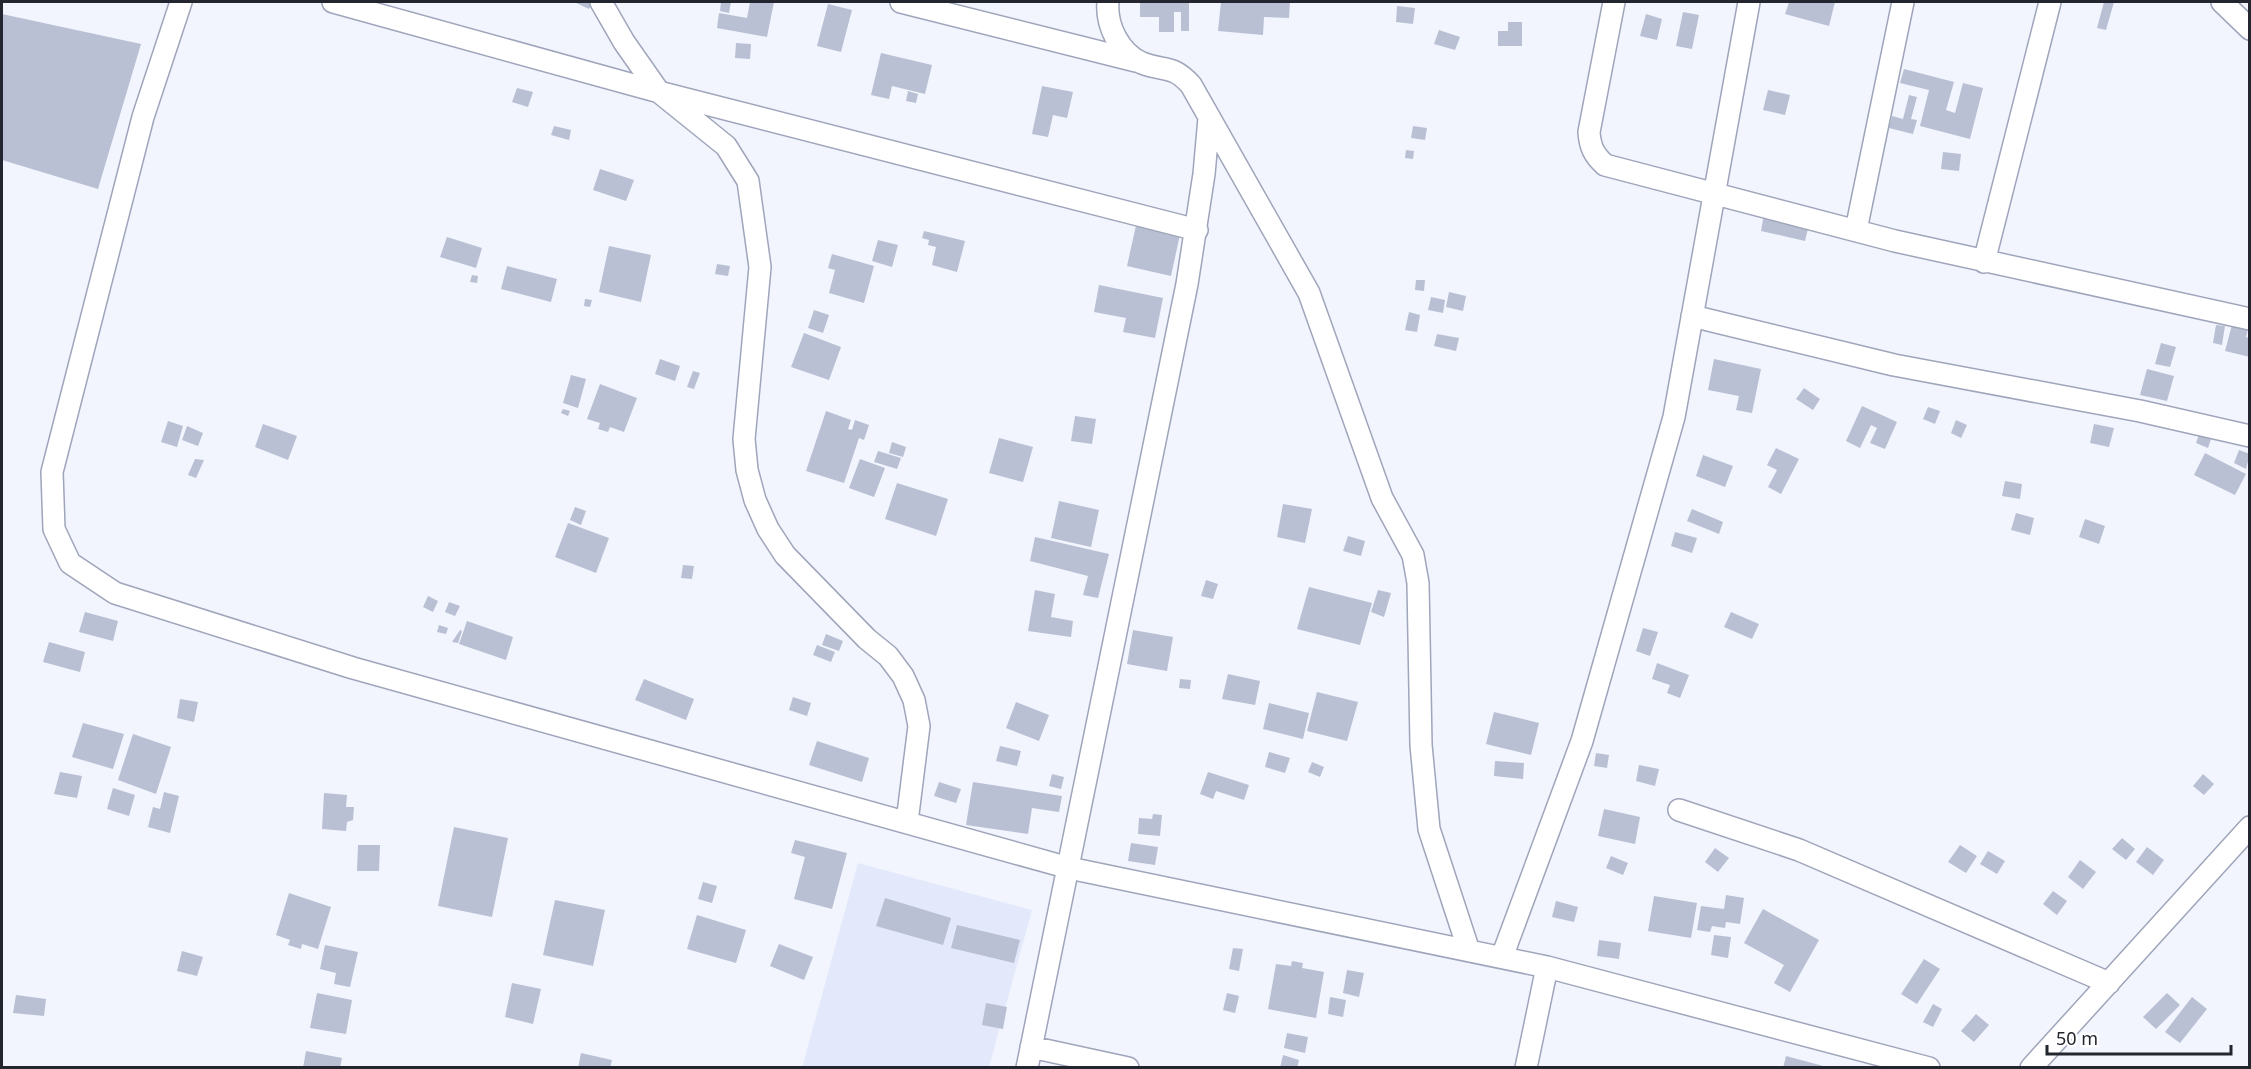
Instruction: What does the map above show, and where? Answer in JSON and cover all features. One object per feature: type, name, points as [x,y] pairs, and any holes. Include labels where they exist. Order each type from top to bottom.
[{"type":"street","points":[[181,2],[143,117],[52,472],[54,529],[70,563],[115,593],[342,664],[1069,868],[1547,967],[1929,1068]]},
{"type":"street","points":[[333,2],[659,93],[1197,230]]},
{"type":"street","points":[[601,2],[624,42],[659,93],[726,146],[748,181],[760,267],[744,439],[747,470],[755,500],[768,529],[785,555],[867,639],[888,656],[903,676],[914,700],[918,726],[917,752],[907,822]]},
{"type":"street","points":[[901,2],[926,5],[1179,72],[1191,85],[1309,293],[1383,498],[1413,555],[1418,583],[1421,745],[1429,830],[1469,951]]},
{"type":"street","points":[[1108,2],[1107,14],[1112,32],[1122,47],[1140,62]]},
{"type":"street","points":[[1614,2],[1589,132],[1590,145],[1605,165],[1984,262],[2250,319]]},
{"type":"street","points":[[1502,957],[1582,741],[1674,417],[1716,195],[1749,2]]},
{"type":"street","points":[[1856,230],[1903,2]]},
{"type":"street","points":[[1984,262],[2050,2]]},
{"type":"street","points":[[2222,2],[2250,29]]},
{"type":"street","points":[[1128,1068],[1029,1057],[1197,230],[1209,118]]},
{"type":"street","points":[[1692,316],[1894,365],[2151,414],[2250,436]]},
{"type":"street","points":[[1679,810],[1798,850],[2109,983]]},
{"type":"street","points":[[2031,1068],[2250,827]]},
{"type":"street","points":[[1526,1068],[1547,967]]},
{"type":"shaded area","points":[[858,863],[1032,910],[989,1067],[802,1068]]},
{"type":"building","points":[[574,2],[593,2],[589,9]]},
{"type":"building","points":[[721,2],[731,2],[729,13],[720,11]]},
{"type":"building","points":[[750,2],[774,2],[767,37],[717,28],[719,13],[747,18]]},
{"type":"building","points":[[1140,2],[1189,2],[1189,31],[1181,31],[1181,12],[1174,12],[1174,32],[1159,32],[1159,17],[1140,17]]},
{"type":"building","points":[[1221,2],[1290,2],[1289,18],[1264,17],[1263,35],[1218,31]]},
{"type":"building","points":[[1789,2],[1835,2],[1829,26],[1785,14]]},
{"type":"building","points":[[2104,2],[2114,2],[2106,30],[2097,28]]},
{"type":"building","points":[[828,4],[852,10],[841,52],[817,46]]},
{"type":"building","points":[[1397,6],[1415,8],[1413,24],[1396,22]]},
{"type":"building","points":[[1683,12],[1699,15],[1692,49],[1676,46]]},
{"type":"building","points":[[2,14],[141,44],[98,189],[2,160]]},
{"type":"building","points":[[1646,14],[1662,19],[1657,40],[1640,36]]},
{"type":"building","points":[[1508,22],[1522,22],[1522,46],[1498,46],[1498,31],[1508,31]]},
{"type":"building","points":[[1439,30],[1460,37],[1455,50],[1434,44]]},
{"type":"building","points":[[736,43],[751,44],[750,59],[735,58]]},
{"type":"building","points":[[881,53],[932,65],[925,94],[892,86],[889,99],[871,95]]},
{"type":"building","points":[[1904,69],[1954,82],[1946,110],[1955,113],[1963,83],[1983,88],[1970,139],[1920,126],[1929,90],[1900,83]]},
{"type":"building","points":[[1042,86],[1073,92],[1067,118],[1053,115],[1048,137],[1032,134]]},
{"type":"building","points":[[517,88],[533,92],[528,107],[512,102]]},
{"type":"building","points":[[1768,90],[1790,95],[1785,115],[1763,110]]},
{"type":"building","points":[[908,91],[918,94],[916,103],[906,101]]},
{"type":"building","points":[[1909,95],[1917,97],[1911,119],[1917,120],[1913,134],[1889,128],[1892,116],[1903,119]]},
{"type":"building","points":[[554,126],[571,130],[569,140],[551,135]]},
{"type":"building","points":[[1413,126],[1427,128],[1425,140],[1411,138]]},
{"type":"building","points":[[1406,150],[1414,151],[1413,159],[1405,158]]},
{"type":"building","points":[[1943,152],[1961,154],[1959,171],[1941,169]]},
{"type":"building","points":[[600,169],[634,180],[626,201],[593,190]]},
{"type":"building","points":[[1764,214],[1809,224],[1805,241],[1761,231]]},
{"type":"building","points":[[1137,221],[1181,230],[1171,276],[1127,266]]},
{"type":"building","points":[[924,231],[965,241],[957,272],[932,265],[936,247],[928,245],[929,240],[922,238]]},
{"type":"building","points":[[447,237],[482,248],[476,268],[440,257]]},
{"type":"building","points":[[878,240],[898,245],[892,267],[872,261]]},
{"type":"building","points":[[609,246],[651,255],[641,302],[599,292]]},
{"type":"building","points":[[832,254],[874,266],[864,303],[829,293],[835,270],[828,268]]},
{"type":"building","points":[[717,264],[730,266],[728,276],[715,274]]},
{"type":"building","points":[[507,266],[557,279],[551,302],[501,289]]},
{"type":"building","points":[[472,275],[478,276],[477,283],[470,282]]},
{"type":"building","points":[[1416,280],[1425,280],[1424,291],[1415,290]]},
{"type":"building","points":[[1099,285],[1163,298],[1155,338],[1123,332],[1126,318],[1094,312]]},
{"type":"building","points":[[1449,292],[1466,296],[1463,311],[1446,307]]},
{"type":"building","points":[[1431,297],[1445,300],[1443,313],[1428,310]]},
{"type":"building","points":[[585,299],[592,300],[590,307],[584,306]]},
{"type":"building","points":[[814,310],[829,315],[823,333],[808,328]]},
{"type":"building","points":[[1409,312],[1420,315],[1417,332],[1405,330]]},
{"type":"building","points":[[2233,321],[2249,325],[2246,337],[2250,338],[2250,357],[2225,351]]},
{"type":"building","points":[[2216,325],[2225,326],[2222,345],[2213,343]]},
{"type":"building","points":[[804,333],[841,347],[829,380],[791,367]]},
{"type":"building","points":[[1437,334],[1459,338],[1456,351],[1434,346]]},
{"type":"building","points":[[2161,343],[2176,347],[2170,367],[2155,364]]},
{"type":"building","points":[[660,359],[680,366],[675,381],[655,374]]},
{"type":"building","points":[[1714,359],[1761,369],[1752,413],[1736,410],[1739,396],[1708,390]]},
{"type":"building","points":[[2147,369],[2174,376],[2167,401],[2140,395]]},
{"type":"building","points":[[693,371],[700,373],[694,389],[687,387]]},
{"type":"building","points":[[571,375],[586,379],[578,408],[563,403]]},
{"type":"building","points":[[600,384],[637,398],[624,432],[610,427],[608,432],[598,429],[600,423],[587,419]]},
{"type":"building","points":[[1804,388],[1820,399],[1813,410],[1796,399]]},
{"type":"building","points":[[1862,406],[1897,422],[1885,449],[1870,443],[1877,428],[1871,425],[1860,448],[1846,441]]},
{"type":"building","points":[[1928,407],[1940,411],[1935,424],[1923,419]]},
{"type":"building","points":[[563,409],[570,411],[568,416],[561,413]]},
{"type":"building","points":[[826,411],[851,420],[848,429],[852,430],[855,420],[869,425],[864,440],[859,438],[844,483],[806,471]]},
{"type":"building","points":[[1075,416],[1096,419],[1092,444],[1071,441]]},
{"type":"building","points":[[1956,420],[1967,425],[1961,438],[1951,433]]},
{"type":"building","points":[[168,421],[183,426],[177,447],[161,442]]},
{"type":"building","points":[[263,424],[297,436],[288,460],[255,447]]},
{"type":"building","points":[[2094,424],[2114,428],[2109,447],[2090,443]]},
{"type":"building","points":[[187,426],[203,433],[198,446],[182,440]]},
{"type":"building","points":[[2200,432],[2212,436],[2208,448],[2196,443]]},
{"type":"building","points":[[999,438],[1033,447],[1023,482],[989,473]]},
{"type":"building","points":[[892,442],[906,447],[903,457],[889,453]]},
{"type":"building","points":[[1776,448],[1799,459],[1781,494],[1768,487],[1777,470],[1767,465]]},
{"type":"building","points":[[2239,450],[2250,454],[2246,469],[2234,463]]},
{"type":"building","points":[[878,451],[901,458],[897,469],[874,462]]},
{"type":"building","points":[[2205,453],[2246,474],[2235,495],[2194,475]]},
{"type":"building","points":[[1703,455],[1733,466],[1725,487],[1696,476]]},
{"type":"building","points":[[195,459],[204,460],[196,478],[188,475]]},
{"type":"building","points":[[860,459],[885,468],[874,497],[849,488]]},
{"type":"building","points":[[2005,481],[2022,484],[2020,499],[2002,496]]},
{"type":"building","points":[[897,483],[948,499],[936,536],[885,519]]},
{"type":"building","points":[[1059,501],[1099,510],[1091,547],[1051,538]]},
{"type":"building","points":[[1283,504],[1312,509],[1305,543],[1277,537]]},
{"type":"building","points":[[575,507],[586,511],[581,525],[570,520]]},
{"type":"building","points":[[1692,509],[1723,522],[1719,534],[1687,521]]},
{"type":"building","points":[[2016,513],[2034,518],[2030,535],[2011,530]]},
{"type":"building","points":[[2085,519],[2105,526],[2099,544],[2079,537]]},
{"type":"building","points":[[568,523],[609,538],[596,573],[555,557]]},
{"type":"building","points":[[1675,532],[1697,538],[1692,553],[1671,546]]},
{"type":"building","points":[[1348,536],[1365,541],[1361,556],[1343,551]]},
{"type":"building","points":[[1035,537],[1109,554],[1098,598],[1083,595],[1088,576],[1030,561]]},
{"type":"building","points":[[683,565],[694,566],[692,579],[681,578]]},
{"type":"building","points":[[1206,580],[1218,584],[1213,599],[1201,596]]},
{"type":"building","points":[[1309,587],[1372,603],[1360,645],[1297,629]]},
{"type":"building","points":[[1035,590],[1055,594],[1051,617],[1073,621],[1071,637],[1028,631]]},
{"type":"building","points":[[1378,590],[1391,593],[1384,617],[1371,612]]},
{"type":"building","points":[[428,596],[438,601],[433,612],[423,607]]},
{"type":"building","points":[[449,602],[460,606],[455,616],[445,612]]},
{"type":"building","points":[[85,612],[118,621],[113,641],[79,632]]},
{"type":"building","points":[[1731,612],[1759,624],[1752,639],[1724,627]]},
{"type":"building","points":[[467,621],[513,637],[506,660],[459,644]]},
{"type":"building","points":[[439,625],[448,628],[446,634],[437,632]]},
{"type":"building","points":[[1643,628],[1658,632],[1650,656],[1636,651]]},
{"type":"building","points":[[460,630],[462,631],[458,643],[452,642]]},
{"type":"building","points":[[1133,630],[1173,637],[1167,671],[1127,664]]},
{"type":"building","points":[[826,634],[843,641],[839,651],[822,645]]},
{"type":"building","points":[[49,642],[85,652],[80,672],[43,662]]},
{"type":"building","points":[[817,645],[835,652],[831,662],[813,655]]},
{"type":"building","points":[[1657,663],[1689,675],[1680,698],[1667,693],[1670,685],[1652,679]]},
{"type":"building","points":[[1228,674],[1260,681],[1255,705],[1222,699]]},
{"type":"building","points":[[644,679],[694,699],[686,720],[635,700]]},
{"type":"building","points":[[1180,679],[1191,680],[1190,689],[1179,688]]},
{"type":"building","points":[[1317,692],[1358,702],[1347,741],[1307,731]]},
{"type":"building","points":[[793,697],[811,703],[807,716],[789,710]]},
{"type":"building","points":[[180,699],[198,702],[194,722],[177,718]]},
{"type":"building","points":[[1016,702],[1049,715],[1039,741],[1006,728]]},
{"type":"building","points":[[1269,703],[1309,713],[1303,739],[1263,729]]},
{"type":"building","points":[[1494,712],[1539,723],[1531,755],[1486,744]]},
{"type":"building","points":[[83,723],[124,734],[113,769],[72,757]]},
{"type":"building","points":[[133,734],[171,747],[156,794],[118,780]]},
{"type":"building","points":[[817,741],[869,758],[862,782],[809,765]]},
{"type":"building","points":[[1000,746],[1021,751],[1017,766],[996,761]]},
{"type":"building","points":[[1269,752],[1290,758],[1285,773],[1265,767]]},
{"type":"building","points":[[1596,753],[1609,755],[1607,768],[1594,766]]},
{"type":"building","points":[[1495,761],[1524,763],[1523,779],[1494,776]]},
{"type":"building","points":[[1312,762],[1324,767],[1320,777],[1308,772]]},
{"type":"building","points":[[1639,765],[1659,769],[1655,786],[1636,781]]},
{"type":"building","points":[[60,772],[82,776],[77,798],[54,794]]},
{"type":"building","points":[[1208,772],[1249,785],[1244,800],[1216,791],[1213,799],[1200,794]]},
{"type":"building","points":[[1052,774],[1064,777],[1061,789],[1049,786]]},
{"type":"building","points":[[2203,774],[2214,784],[2204,795],[2193,786]]},
{"type":"building","points":[[939,782],[961,789],[956,803],[934,796]]},
{"type":"building","points":[[973,782],[1062,796],[1059,812],[1032,808],[1028,834],[966,825]]},
{"type":"building","points":[[113,788],[135,795],[129,816],[107,809]]},
{"type":"building","points":[[164,792],[179,796],[170,833],[148,827],[153,807],[160,809]]},
{"type":"building","points":[[324,793],[347,795],[346,807],[354,807],[353,820],[347,822],[346,831],[322,829]]},
{"type":"building","points":[[1604,809],[1640,817],[1635,844],[1598,836]]},
{"type":"building","points":[[1153,814],[1162,815],[1160,836],[1138,834],[1139,818],[1152,819]]},
{"type":"building","points":[[454,827],[508,838],[492,917],[438,906]]},
{"type":"building","points":[[2122,838],[2135,849],[2126,860],[2112,849]]},
{"type":"building","points":[[795,840],[847,853],[832,909],[794,899],[805,857],[791,853]]},
{"type":"building","points":[[1131,843],[1158,847],[1155,865],[1128,861]]},
{"type":"building","points":[[358,845],[380,845],[379,871],[357,871]]},
{"type":"building","points":[[1960,845],[1977,856],[1966,873],[1948,862]]},
{"type":"building","points":[[2147,847],[2164,860],[2153,875],[2136,862]]},
{"type":"building","points":[[1715,848],[1729,858],[1718,872],[1705,862]]},
{"type":"building","points":[[1988,851],[2005,861],[1997,874],[1980,864]]},
{"type":"building","points":[[1611,856],[1628,863],[1623,875],[1606,868]]},
{"type":"building","points":[[2080,860],[2096,872],[2083,889],[2068,877]]},
{"type":"building","points":[[703,882],[717,886],[712,903],[698,899]]},
{"type":"building","points":[[2053,891],[2067,901],[2057,915],[2043,904]]},
{"type":"building","points":[[289,893],[331,907],[318,949],[302,944],[301,949],[288,945],[290,940],[276,935]]},
{"type":"building","points":[[1726,895],[1744,898],[1740,924],[1726,922],[1725,928],[1712,926],[1710,932],[1697,930],[1701,906],[1724,909]]},
{"type":"building","points":[[1654,896],[1697,903],[1691,938],[1648,931]]},
{"type":"building","points":[[885,898],[951,918],[943,945],[876,926]]},
{"type":"building","points":[[555,900],[605,910],[593,966],[543,955]]},
{"type":"building","points":[[1556,901],[1578,907],[1574,922],[1552,917]]},
{"type":"building","points":[[1763,909],[1819,940],[1790,992],[1774,983],[1784,965],[1744,943]]},
{"type":"building","points":[[697,915],[746,930],[736,963],[687,949]]},
{"type":"building","points":[[957,925],[1020,940],[1014,963],[951,948]]},
{"type":"building","points":[[1714,935],[1731,937],[1728,958],[1711,955]]},
{"type":"building","points":[[1599,940],[1621,943],[1619,959],[1597,956]]},
{"type":"building","points":[[779,944],[813,957],[804,980],[770,966]]},
{"type":"building","points":[[325,945],[358,952],[350,987],[334,984],[336,973],[320,969]]},
{"type":"building","points":[[1233,948],[1243,949],[1239,971],[1229,969]]},
{"type":"building","points":[[182,951],[203,957],[197,976],[177,971]]},
{"type":"building","points":[[1924,959],[1940,969],[1917,1004],[1901,994]]},
{"type":"building","points":[[1292,961],[1303,963],[1302,968],[1324,972],[1316,1018],[1268,1009],[1276,964],[1291,966]]},
{"type":"building","points":[[1347,970],[1364,973],[1359,997],[1343,993]]},
{"type":"building","points":[[512,983],[541,989],[533,1024],[505,1017]]},
{"type":"building","points":[[317,993],[352,1000],[346,1034],[310,1028]]},
{"type":"building","points":[[1227,993],[1239,996],[1235,1013],[1223,1010]]},
{"type":"building","points":[[2167,993],[2180,1005],[2156,1029],[2143,1017]]},
{"type":"building","points":[[16,995],[46,999],[44,1016],[13,1013]]},
{"type":"building","points":[[1330,997],[1346,1000],[1343,1017],[1328,1014]]},
{"type":"building","points":[[2192,997],[2207,1009],[2180,1043],[2165,1032]]},
{"type":"building","points":[[986,1003],[1007,1007],[1003,1029],[982,1025]]},
{"type":"building","points":[[1933,1004],[1942,1009],[1933,1027],[1923,1022]]},
{"type":"building","points":[[1976,1014],[1989,1025],[1974,1042],[1961,1031]]},
{"type":"building","points":[[1287,1033],[1308,1037],[1305,1053],[1284,1048]]},
{"type":"building","points":[[306,1051],[342,1058],[340,1068],[303,1068]]},
{"type":"building","points":[[581,1053],[612,1060],[610,1068],[578,1068]]},
{"type":"building","points":[[1283,1055],[1299,1060],[1297,1068],[1280,1068]]},
{"type":"building","points":[[1786,1056],[1827,1067],[1827,1068],[1783,1068]]}]
